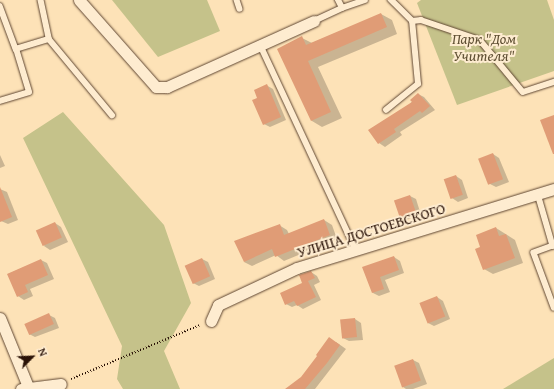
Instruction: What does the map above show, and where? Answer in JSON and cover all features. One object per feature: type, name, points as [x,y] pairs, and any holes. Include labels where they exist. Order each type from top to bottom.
[{"type":"street","points":[[79,0],[156,87],[167,87],[314,20]]},
{"type":"street","name":"УЛИЦА ДОСТОЕВСКОГО","points":[[211,321],[218,305],[297,268],[554,189]]},
{"type":"street","points":[[0,318],[26,388],[61,384]]},
{"type":"lane","points":[[41,0],[49,38],[112,115]]},
{"type":"lane","points":[[237,0],[240,9]]},
{"type":"lane","points":[[338,0],[342,8]]},
{"type":"lane","points":[[314,20],[365,0]]},
{"type":"lane","points":[[386,110],[418,84],[412,21],[391,0]]},
{"type":"lane","points":[[0,6],[5,23],[16,49],[29,92],[0,101]]},
{"type":"lane","points":[[412,21],[422,20],[480,40],[524,92],[554,82]]},
{"type":"lane","points":[[16,49],[49,38]]},
{"type":"lane","points":[[260,44],[356,250]]},
{"type":"lane","points":[[538,194],[554,246],[534,253],[554,307]]},
{"type":"path","points":[[61,384],[211,321]]},
{"type":"green space","points":[[112,0],[207,0],[220,31],[158,57]]},
{"type":"green space","name":"Парк \"Дом Учителя\"","points":[[421,0],[547,0],[554,20],[554,71],[457,105],[417,3]]},
{"type":"green space","points":[[63,112],[164,225],[191,303],[164,351],[180,389],[123,389],[117,379],[122,346],[23,138]]},
{"type":"green space","points":[[554,358],[554,389],[503,389]]},
{"type":"building","points":[[381,13],[387,27],[308,61],[331,112],[311,121],[277,49],[302,36],[306,45]]},
{"type":"building","points":[[267,84],[281,117],[263,125],[252,100],[257,98],[254,90]]},
{"type":"building","points":[[418,93],[430,106],[422,113],[420,111],[394,129],[396,132],[378,144],[368,130],[412,102],[410,100]]},
{"type":"building","points":[[554,115],[554,154],[553,154],[540,120]]},
{"type":"building","points":[[493,153],[503,179],[488,185],[478,159]]},
{"type":"building","points":[[456,175],[463,195],[451,199],[444,179]]},
{"type":"building","points":[[0,187],[12,217],[0,222]]},
{"type":"building","points":[[410,195],[416,212],[400,218],[394,201]]},
{"type":"building","points":[[324,219],[330,235],[275,257],[272,249],[244,262],[234,241],[280,224],[284,235]]},
{"type":"building","points":[[55,222],[62,238],[43,246],[36,231]]},
{"type":"building","points":[[496,227],[499,236],[506,234],[515,258],[483,270],[475,249],[480,247],[476,235]]},
{"type":"building","points":[[394,256],[399,270],[380,277],[384,289],[372,293],[362,267]]},
{"type":"building","points":[[202,258],[210,276],[193,284],[185,266]]},
{"type":"building","points":[[41,259],[48,275],[25,285],[28,292],[17,297],[7,274]]},
{"type":"building","points":[[311,271],[315,278],[308,281],[316,297],[297,306],[294,301],[285,305],[280,293],[302,283],[299,275]]},
{"type":"building","points":[[437,296],[445,316],[428,324],[419,303]]},
{"type":"building","points":[[49,313],[54,324],[29,335],[24,324]]},
{"type":"building","points":[[355,318],[357,337],[342,338],[340,320]]},
{"type":"building","points":[[329,337],[340,345],[305,389],[285,389],[301,377]]},
{"type":"building","points":[[413,359],[421,381],[402,387],[394,366]]}]
